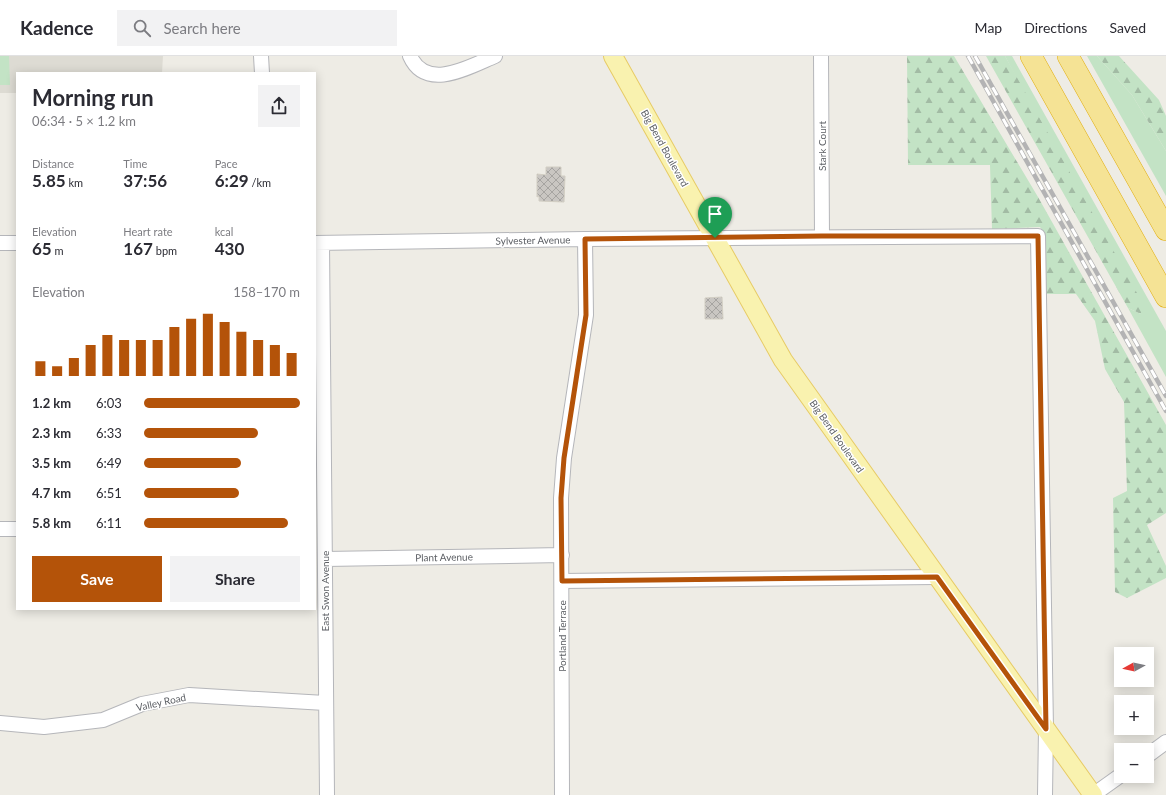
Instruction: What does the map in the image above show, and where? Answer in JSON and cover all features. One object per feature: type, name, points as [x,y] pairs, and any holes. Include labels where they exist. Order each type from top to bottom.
[{"type":"highway","points":[[1031,56],[1166,297]]},
{"type":"highway","points":[[1068,56],[1166,230]]},
{"type":"main road","name":"Big Bend Boulevard","points":[[613,56],[783,360],[1093,795]]},
{"type":"street","points":[[261,56],[262,72]]},
{"type":"street","points":[[410,56],[418,69],[430,75],[464,69],[494,56]]},
{"type":"street","name":"Stark Court","points":[[821,56],[822,236]]},
{"type":"street","name":"Sylvester Avenue","points":[[318,243],[822,236],[1038,236],[1046,729]]},
{"type":"street","name":"Portland Terrace","points":[[562,795],[561,498],[564,458],[586,315],[585,239]]},
{"type":"street","points":[[0,243],[16,243]]},
{"type":"street","name":"East Swon Avenue","points":[[318,243],[319,526],[325,559],[325,703],[327,795]]},
{"type":"street","points":[[0,530],[16,529]]},
{"type":"street","name":"Plant Avenue","points":[[325,559],[562,555]]},
{"type":"street","points":[[562,581],[937,577]]},
{"type":"street","name":"Valley Road","points":[[0,723],[44,727],[103,720],[142,704],[189,695],[325,703]]},
{"type":"street","points":[[1045,795],[1046,729]]},
{"type":"street","points":[[1154,751],[1166,742]]},
{"type":"street","points":[[1093,795],[1114,780]]},
{"type":"shaded area","points":[[0,56],[163,56],[162,72],[16,72],[16,93],[0,93]]},
{"type":"green space","points":[[0,56],[9,56],[10,85],[0,85]]},
{"type":"green space","points":[[907,56],[954,56],[1038,197],[1166,425],[1166,513],[1147,525],[1166,566],[1166,578],[1127,598],[1115,592],[1113,498],[1127,491],[1124,402],[1105,369],[1095,321],[1076,294],[1045,294],[1043,231],[1040,227],[992,229],[990,165],[908,165]]},
{"type":"green space","points":[[986,56],[1005,56],[1142,302],[1141,314],[1128,308]]},
{"type":"green space","points":[[1005,56],[1012,56],[1166,331],[1166,377],[1128,308],[1141,314]]},
{"type":"green space","points":[[1087,56],[1097,56],[1132,95],[1166,151],[1166,196]]},
{"type":"green space","points":[[1097,56],[1119,56],[1159,100],[1166,116],[1166,151],[1132,95]]},
{"type":"building","points":[[546,167],[561,167],[561,176],[565,176],[564,202],[539,201],[539,196],[537,197],[537,174],[546,175]]},
{"type":"building","points":[[722,297],[723,319],[705,319],[705,298]]},
{"type":"railway","points":[[968,56],[1166,411]]},
{"type":"railway","points":[[975,56],[1166,396]]},
{"type":"route","points":[[822,236],[1038,236],[1046,729],[937,577],[562,581],[561,498],[564,458],[584,339],[586,315],[585,239],[715,238],[822,236]]}]
